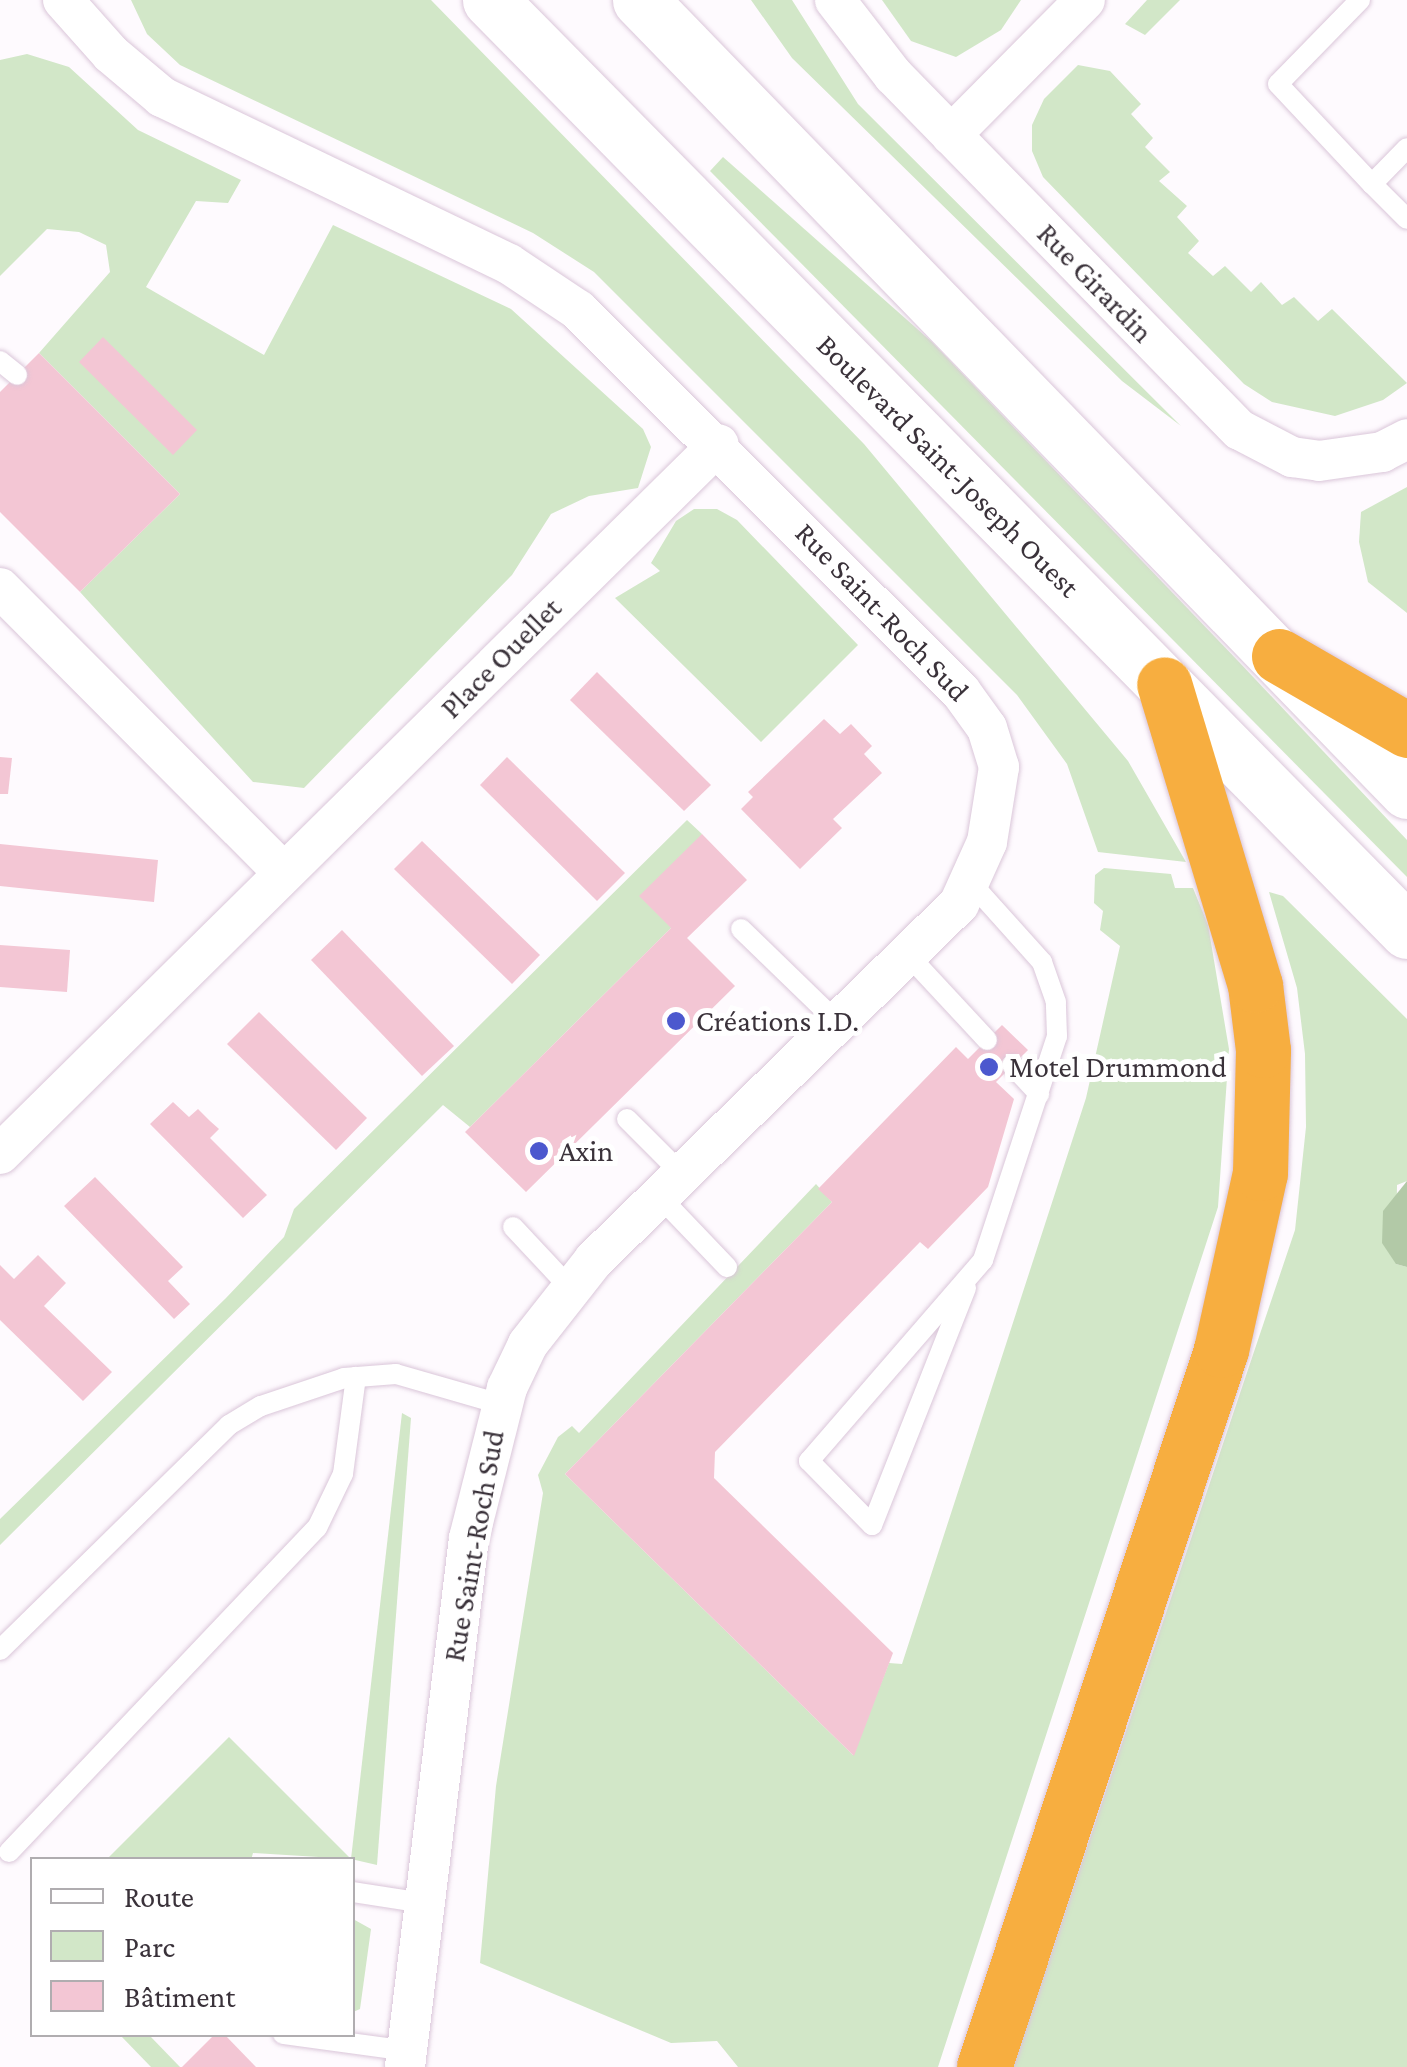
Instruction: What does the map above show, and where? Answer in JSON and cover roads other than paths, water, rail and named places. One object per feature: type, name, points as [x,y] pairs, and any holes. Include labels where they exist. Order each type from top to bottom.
[{"type":"highway","points":[[1279,656],[1407,730]]},
{"type":"highway","points":[[984,2067],[1221,1350],[1260,1173],[1263,1050],[1255,985],[1164,684]]},
{"type":"main road","name":"Boulevard Saint-Joseph Ouest","points":[[490,0],[1407,931]]},
{"type":"main road","points":[[640,0],[1407,791]]},
{"type":"street","name":"Rue Saint-Roch Sud","points":[[63,0],[162,97],[544,284],[719,444],[923,651],[987,728],[999,767],[998,802],[971,884],[908,956],[570,1288],[528,1344],[500,1404],[469,1538],[406,2059]]},
{"type":"street","name":"Rue Girardin","points":[[836,0],[893,75],[1240,430],[1292,457],[1319,461],[1382,452],[1407,439]]},
{"type":"street","points":[[950,134],[1086,0]]},
{"type":"street","name":"Place Ouellet","points":[[0,1154],[719,444]]},
{"type":"street","points":[[0,588],[284,872]]},
{"type":"lane","points":[[1360,0],[1278,84],[1407,220]]},
{"type":"lane","points":[[1372,184],[1407,148]]},
{"type":"lane","points":[[966,1288],[809,1461],[872,1526],[966,1288],[994,1238],[1057,1036],[1050,980],[1029,944],[971,884]]},
{"type":"lane","points":[[742,929],[838,1023]]},
{"type":"lane","points":[[908,956],[987,1040]]},
{"type":"lane","points":[[1012,1065],[1039,1094]]},
{"type":"lane","points":[[627,1119],[727,1266]]},
{"type":"lane","points":[[512,1228],[570,1288]]},
{"type":"lane","points":[[0,1650],[229,1425],[307,1388],[356,1377],[396,1374],[500,1404]]},
{"type":"lane","points":[[9,1852],[318,1528],[343,1474],[356,1377]]},
{"type":"lane","points":[[355,1892],[424,1903]]},
{"type":"lane","points":[[298,2037],[406,2059]]},
{"type":"place","name":"Créations I.D.","points":[[676,1021]]},
{"type":"place","name":"Motel Drummond","points":[[989,1067]]},
{"type":"place","name":"Axin","points":[[539,1151]]}]
